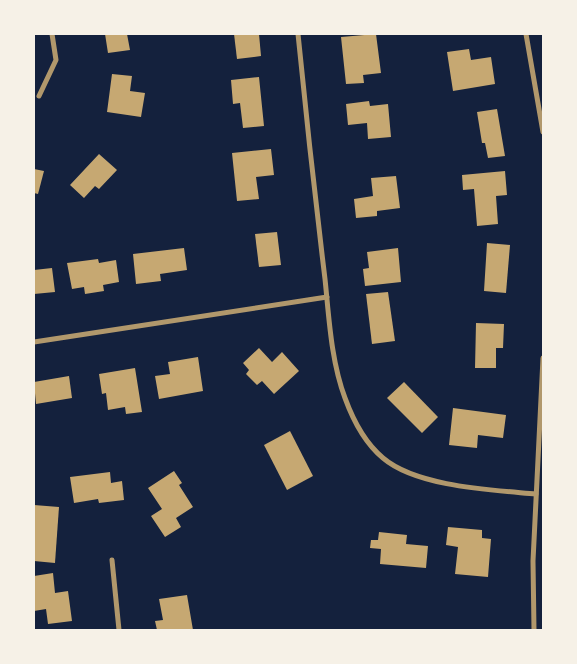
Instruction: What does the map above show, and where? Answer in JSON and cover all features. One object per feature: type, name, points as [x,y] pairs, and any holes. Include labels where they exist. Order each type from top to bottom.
[{"type":"street","points":[[39,96],[56,60],[52,34]]},
{"type":"street","points":[[298,34],[327,297],[337,366],[344,397],[367,442],[384,459],[417,476],[444,483],[536,494]]},
{"type":"street","points":[[526,34],[543,132]]},
{"type":"street","points":[[34,342],[327,297]]},
{"type":"street","points":[[534,630],[532,595],[543,358]]},
{"type":"street","points":[[112,560],[119,630]]},
{"type":"building","points":[[105,34],[127,34],[130,50],[108,53]]},
{"type":"building","points":[[234,34],[259,34],[261,56],[237,59]]},
{"type":"building","points":[[376,34],[381,73],[363,75],[364,83],[346,84],[341,37]]},
{"type":"building","points":[[469,49],[471,60],[491,57],[495,84],[453,91],[447,52]]},
{"type":"building","points":[[112,74],[132,76],[130,91],[145,93],[141,117],[107,112]]},
{"type":"building","points":[[259,77],[264,126],[243,128],[240,103],[233,104],[231,80]]},
{"type":"building","points":[[369,101],[370,106],[388,104],[391,137],[368,139],[367,123],[348,125],[346,104]]},
{"type":"building","points":[[497,109],[505,156],[488,158],[485,143],[482,143],[477,112]]},
{"type":"building","points":[[271,149],[274,175],[256,177],[259,199],[237,201],[232,153]]},
{"type":"building","points":[[99,154],[117,170],[99,189],[95,186],[84,198],[70,185]]},
{"type":"building","points":[[34,169],[44,171],[38,194],[34,193]]},
{"type":"building","points":[[505,171],[507,195],[496,196],[498,224],[477,226],[474,189],[463,190],[462,175]]},
{"type":"building","points":[[396,176],[400,208],[377,211],[377,216],[356,218],[354,199],[373,196],[371,178]]},
{"type":"building","points":[[277,232],[281,265],[259,267],[255,234]]},
{"type":"building","points":[[487,243],[510,245],[506,293],[484,291]]},
{"type":"building","points":[[184,248],[187,270],[160,274],[161,281],[136,284],[133,254]]},
{"type":"building","points":[[398,248],[401,282],[365,286],[363,269],[369,268],[367,252]]},
{"type":"building","points":[[98,259],[99,263],[116,260],[119,282],[103,285],[104,291],[85,294],[84,287],[72,289],[67,263]]},
{"type":"building","points":[[52,268],[55,292],[34,294],[34,270]]},
{"type":"building","points":[[388,292],[395,341],[372,344],[366,294]]},
{"type":"building","points":[[476,323],[504,324],[503,348],[496,348],[496,368],[475,368]]},
{"type":"building","points":[[259,348],[272,362],[282,352],[299,371],[274,394],[262,381],[257,385],[246,374],[249,370],[243,363]]},
{"type":"building","points":[[198,357],[203,391],[159,399],[155,376],[170,374],[168,362]]},
{"type":"building","points":[[135,368],[142,412],[126,414],[125,407],[108,410],[106,393],[102,394],[99,374]]},
{"type":"building","points":[[69,376],[72,398],[36,404],[34,382]]},
{"type":"building","points":[[404,382],[438,417],[422,433],[387,398]]},
{"type":"building","points":[[453,408],[506,415],[503,438],[478,435],[477,448],[449,445]]},
{"type":"building","points":[[290,431],[313,476],[287,490],[264,445]]},
{"type":"building","points":[[174,471],[182,483],[179,485],[193,507],[176,518],[181,527],[165,537],[151,516],[162,509],[148,488]]},
{"type":"building","points":[[110,472],[111,483],[122,481],[124,500],[99,503],[98,499],[74,503],[70,477]]},
{"type":"building","points":[[34,505],[59,507],[55,563],[34,561]]},
{"type":"building","points":[[448,527],[482,530],[482,538],[491,539],[488,577],[455,574],[458,547],[446,545]]},
{"type":"building","points":[[379,532],[407,535],[406,544],[428,546],[426,568],[380,564],[381,549],[370,548],[371,540],[378,540]]},
{"type":"building","points":[[53,573],[55,593],[68,591],[72,621],[48,624],[46,609],[34,611],[34,576]]},
{"type":"building","points":[[187,595],[193,630],[157,630],[155,621],[163,620],[159,599]]}]
